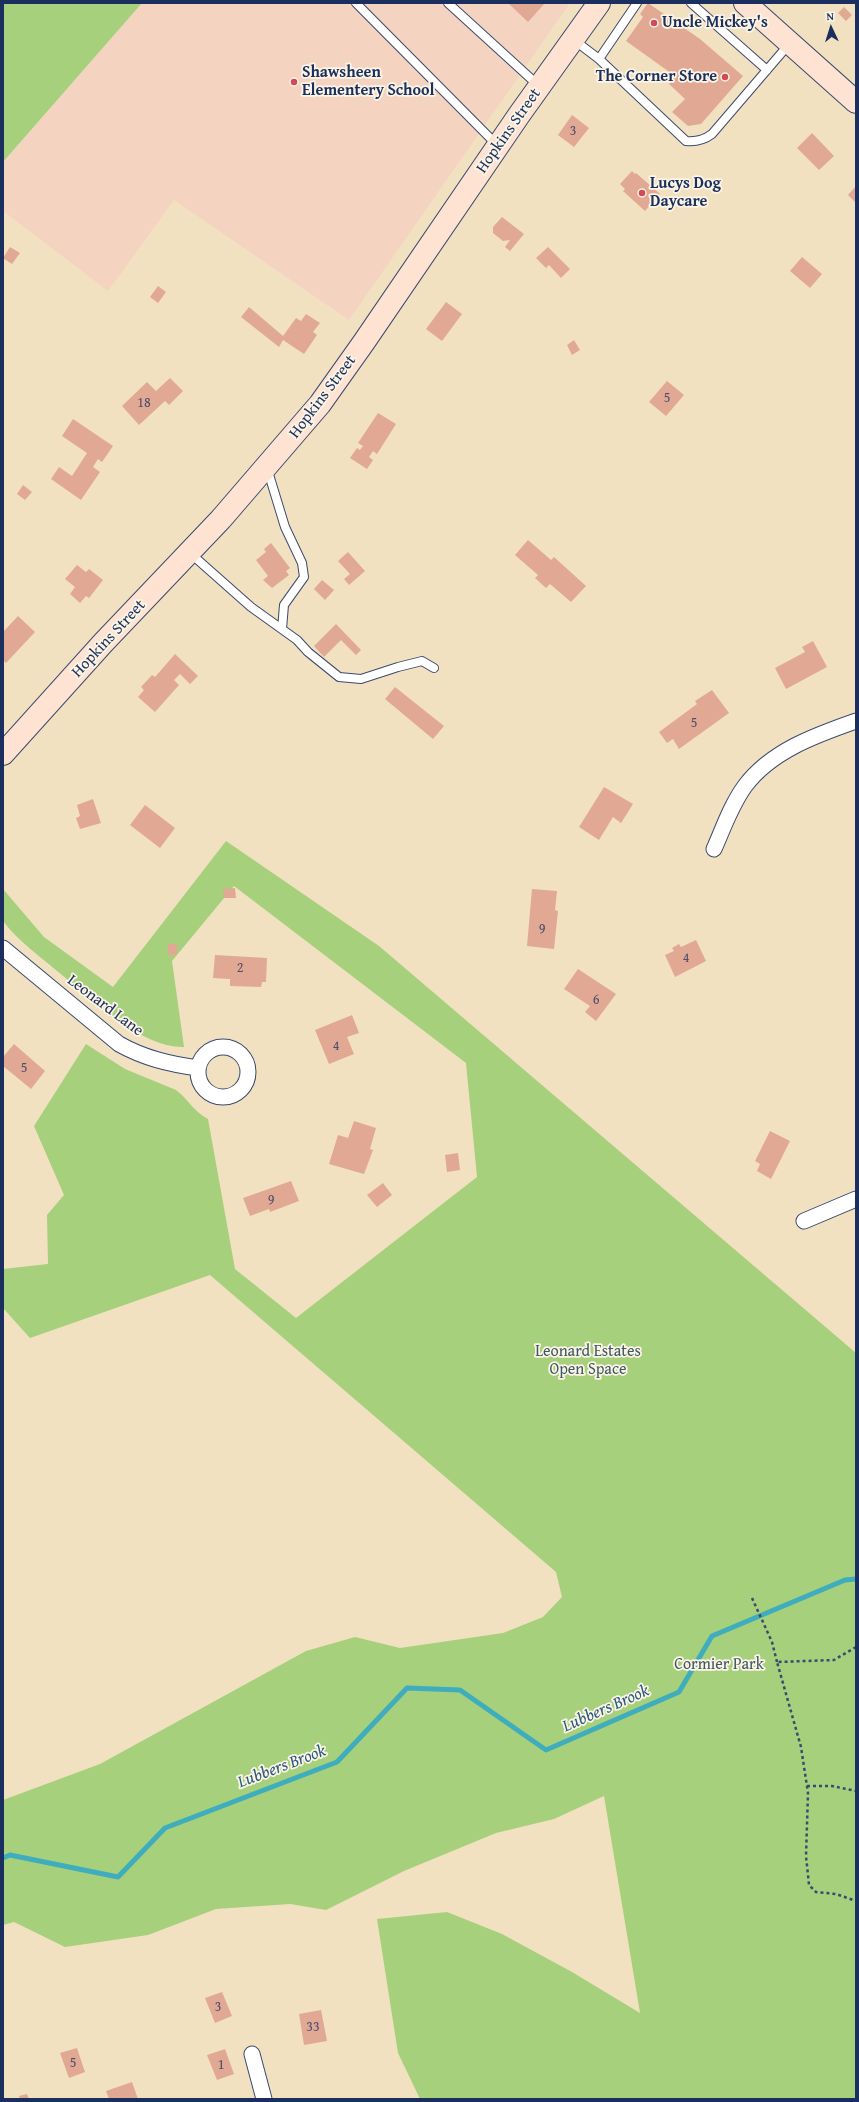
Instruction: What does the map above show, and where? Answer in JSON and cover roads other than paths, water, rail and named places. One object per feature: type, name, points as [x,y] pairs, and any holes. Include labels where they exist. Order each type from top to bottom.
[{"type":"street","name":"Hopkins Street","points":[[3,754],[103,643],[190,552],[267,467],[320,404],[498,146],[599,3]]},
{"type":"street","points":[[745,3],[856,102]]},
{"type":"street","points":[[714,849],[735,803],[757,771],[773,758],[822,732],[856,721]]},
{"type":"street","name":"Leonard Lane","points":[[3,948],[119,1044],[136,1053],[162,1062],[198,1068]]},
{"type":"street","points":[[804,1221],[856,1199]]},
{"type":"street","points":[[252,2054],[261,2098]]},
{"type":"lane","points":[[356,3],[498,146]]},
{"type":"lane","points":[[448,3],[540,86]]},
{"type":"lane","points":[[599,59],[637,3]]},
{"type":"lane","points":[[691,3],[767,70]]},
{"type":"lane","points":[[574,39],[599,59],[686,141],[702,140],[712,134],[790,43]]},
{"type":"lane","points":[[267,467],[285,526],[302,563],[304,577],[284,605],[282,629]]},
{"type":"lane","points":[[190,552],[251,606],[282,629],[339,677],[361,679],[422,661],[434,668]]},
{"type":"waterway","name":"Lubbers Brook","points":[[3,1858],[10,1855],[118,1877],[165,1828],[337,1762],[407,1688],[460,1690],[546,1750],[679,1692],[712,1636],[845,1580],[856,1579]]},
{"type":"place","name":"Uncle Mickey's","points":[[654,23]]},
{"type":"place","name":"The Corner Store","points":[[725,77]]},
{"type":"place","name":"Shawsheen Elementery School","points":[[294,82]]},
{"type":"place","name":"Lucys Dog Daycare","points":[[642,193]]},
{"type":"park label","name":"Leonard Estates Open Space","points":[[588,1361]]},
{"type":"park label","name":"Cormier Park","points":[[719,1665]]}]
